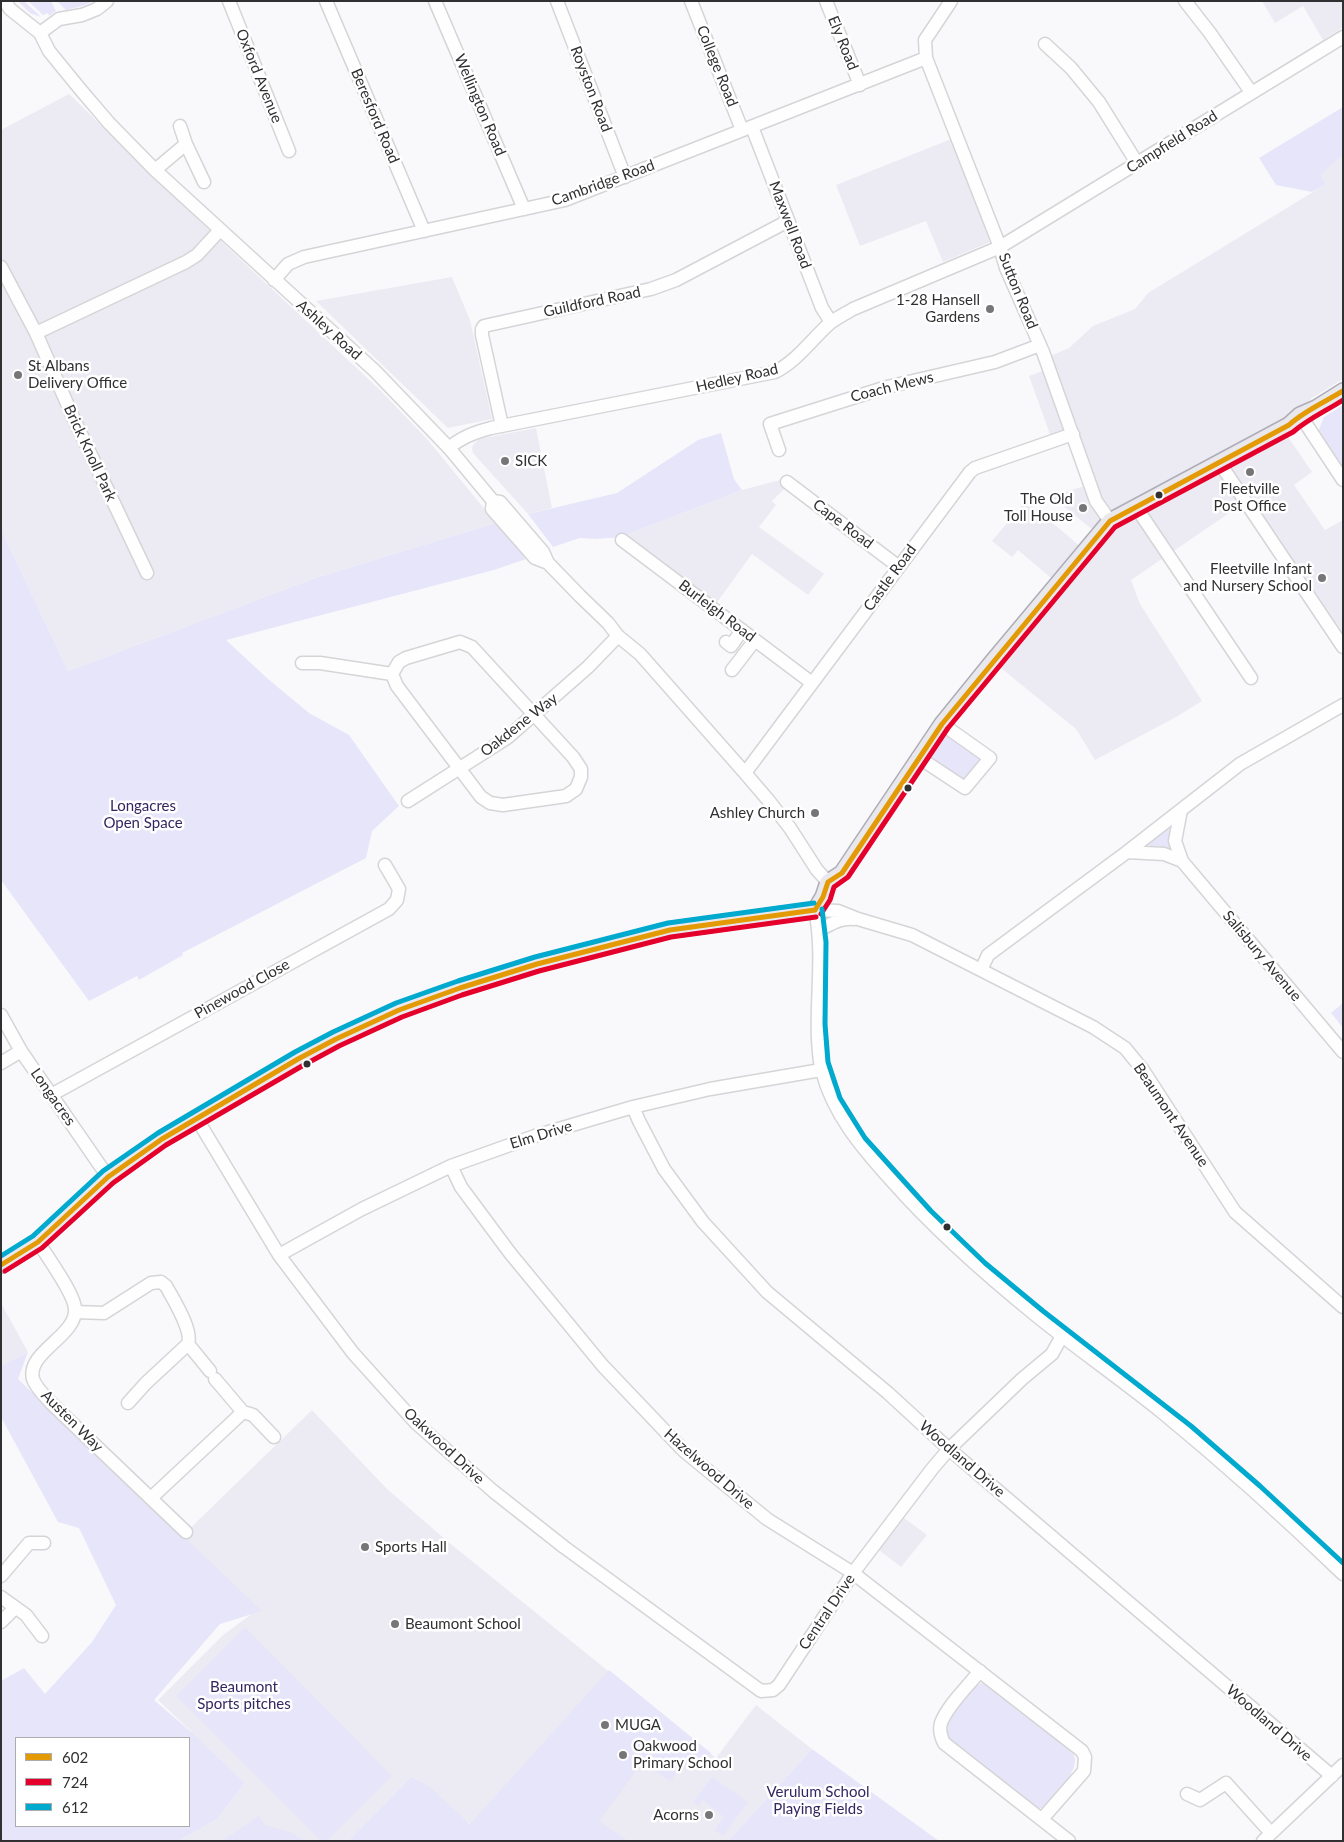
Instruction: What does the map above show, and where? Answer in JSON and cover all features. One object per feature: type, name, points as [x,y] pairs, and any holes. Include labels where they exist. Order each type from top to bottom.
[{"type":"main road","points":[[1,1265],[38,1242],[108,1177],[162,1139],[278,1070],[336,1039],[399,1010],[460,988],[537,964],[670,930],[815,910],[824,897],[828,882],[842,872],[858,850],[942,724],[1110,522],[1289,425],[1300,415],[1316,408],[1343,391]]},
{"type":"street","points":[[5,8],[40,33],[59,19],[82,15],[97,9],[107,1]]},
{"type":"street","name":"Oxford Avenue","points":[[229,1],[289,151]]},
{"type":"street","name":"Beresford Road","points":[[326,1],[424,231]]},
{"type":"street","name":"Wellington Road","points":[[435,1],[524,209]]},
{"type":"street","name":"Royston Road","points":[[556,1],[625,177]]},
{"type":"street","name":"College Road","points":[[691,1],[747,129]]},
{"type":"street","name":"Ely Road","points":[[826,1],[860,85]]},
{"type":"street","points":[[926,58],[925,40],[951,1]]},
{"type":"street","points":[[1185,1],[1251,92]]},
{"type":"street","name":"Ashley Road","points":[[40,33],[50,51],[96,107],[155,170],[375,371],[449,448],[493,501],[500,502],[517,530],[543,552],[548,562],[574,590],[608,623],[618,636],[640,654],[745,773],[790,828],[817,870],[828,882]]},
{"type":"street","name":"Campfield Road","points":[[1000,247],[1343,36]]},
{"type":"street","points":[[1044,44],[1071,68],[1099,102],[1137,163]]},
{"type":"street","name":"Cambridge Road","points":[[274,280],[281,271],[296,260],[565,200],[926,58]]},
{"type":"street","name":"Sutton Road","points":[[926,58],[1000,247],[1006,268],[1040,346],[1096,501],[1110,522]]},
{"type":"street","points":[[180,126],[186,144],[204,182]]},
{"type":"street","name":"Maxwell Road","points":[[747,129],[788,221],[822,308],[831,322]]},
{"type":"street","points":[[155,170],[186,144]]},
{"type":"street","name":"Guildford Road","points":[[502,426],[482,335],[484,326],[651,289],[676,280],[788,221]]},
{"type":"street","points":[[36,332],[186,262],[197,255],[220,230]]},
{"type":"street","name":"Hedley Road","points":[[449,448],[476,432],[775,372],[792,361],[831,322],[863,303],[1000,247]]},
{"type":"street","name":"Brick Knoll Park","points":[[1,267],[36,332],[73,416],[147,573]]},
{"type":"street","name":"Coach Mews","points":[[778,450],[770,424],[887,387],[1002,361],[1040,346]]},
{"type":"street","points":[[1300,415],[1343,480]]},
{"type":"street","name":"Castle Road","points":[[745,773],[970,472],[975,468],[1073,434]]},
{"type":"street","points":[[1219,462],[1343,647]]},
{"type":"street","name":"Cape Road","points":[[787,482],[899,567]]},
{"type":"street","points":[[1136,507],[1251,678]]},
{"type":"street","name":"Burleigh Road","points":[[622,540],[812,683]]},
{"type":"street","points":[[726,642],[731,646],[742,630]]},
{"type":"street","name":"Oakdene Way","points":[[408,801],[507,738],[588,667],[618,636]]},
{"type":"street","points":[[732,670],[755,640]]},
{"type":"street","points":[[460,642],[472,646],[573,756],[580,769],[581,777],[576,789],[566,796],[503,805],[490,803],[481,797],[459,770],[397,686],[392,674],[399,662],[406,658],[460,642]]},
{"type":"street","points":[[302,663],[320,663],[392,674]]},
{"type":"street","points":[[981,970],[988,955],[1248,759],[1343,706]]},
{"type":"street","points":[[918,758],[964,788],[990,758],[942,724]]},
{"type":"street","name":"Salisbury Avenue","points":[[1181,810],[1175,841],[1182,861],[1343,1052]]},
{"type":"street","points":[[1127,852],[1164,854],[1182,861]]},
{"type":"street","name":"Pinewood Close","points":[[51,1095],[390,909],[397,900],[399,889],[385,866]]},
{"type":"street","points":[[815,910],[819,930],[818,1031],[821,1070],[837,1109],[852,1133],[906,1197],[980,1268],[1062,1336],[1157,1408],[1211,1452],[1285,1518],[1343,1574]]},
{"type":"street","name":"Beaumont Avenue","points":[[815,910],[838,911],[912,935],[1093,1027],[1125,1048],[1144,1070],[1235,1212],[1343,1307]]},
{"type":"street","name":"Beaumont Avenue","points":[[819,930],[848,918],[858,919]]},
{"type":"street","name":"Longacres","points":[[1,1015],[21,1051],[108,1177]]},
{"type":"street","points":[[1,1063],[21,1051]]},
{"type":"street","name":"Elm Drive","points":[[279,1255],[362,1209],[451,1166],[535,1136],[633,1107],[710,1089],[821,1070]]},
{"type":"street","name":"Woodland Drive","points":[[633,1107],[664,1169],[703,1222],[767,1292],[888,1393],[949,1449],[1332,1776]]},
{"type":"street","name":"Oakwood Drive","points":[[197,1119],[279,1255],[353,1352],[416,1423],[493,1491],[564,1547],[761,1691],[773,1690]]},
{"type":"street","name":"Hazelwood Drive","points":[[451,1166],[461,1187],[499,1238],[602,1366],[684,1451],[767,1519],[853,1574],[1082,1751],[1085,1757],[1084,1771],[1042,1819]]},
{"type":"street","points":[[38,1242],[73,1300],[75,1312],[104,1313],[151,1283],[161,1282],[166,1286],[188,1330],[190,1336],[188,1344],[146,1383],[128,1403]]},
{"type":"street","name":"Austen Way","points":[[75,1312],[68,1328],[36,1363],[33,1379],[37,1387],[51,1403],[186,1532]]},
{"type":"street","name":"Central Drive","points":[[773,1690],[779,1685],[853,1574],[921,1483],[949,1449],[1022,1379],[1052,1354],[1062,1336]]},
{"type":"street","points":[[188,1344],[243,1412],[253,1415],[274,1437]]},
{"type":"street","points":[[151,1498],[243,1412]]},
{"type":"street","points":[[1,1576],[27,1538],[44,1543]]},
{"type":"street","points":[[1,1597],[26,1615],[42,1636]]},
{"type":"street","points":[[1,1622],[15,1608]]},
{"type":"street","points":[[980,1671],[946,1713],[941,1725],[941,1735],[944,1743],[1069,1841]]},
{"type":"street","points":[[1187,1794],[1200,1800],[1226,1783],[1267,1837],[1343,1765]]},
{"type":"shaded area","points":[[1262,1],[1343,1],[1343,27],[1323,40],[1303,6],[1275,23]]},
{"type":"shaded area","points":[[69,94],[224,244],[381,391],[427,439],[496,523],[318,577],[68,671],[1,529],[1,130]]},
{"type":"shaded area","points":[[951,139],[990,242],[943,262],[926,221],[860,246],[836,185]]},
{"type":"shaded area","points":[[1343,155],[1343,379],[1312,398],[1301,413],[1282,428],[1312,472],[1294,485],[1325,530],[1343,520],[1343,639],[1250,499],[1131,580],[1140,604],[1202,701],[1095,760],[1076,729],[996,664],[1063,588],[1018,550],[1012,557],[992,541],[1023,504],[1029,503],[1081,547],[1094,531],[1051,496],[1095,483],[1077,432],[1052,440],[1029,376],[1054,367],[1050,356],[1069,348],[1093,326],[1135,309],[1148,293],[1326,184],[1321,175]]},
{"type":"shaded area","points":[[452,277],[470,320],[492,419],[448,428],[316,301]]},
{"type":"shaded area","points":[[536,428],[552,508],[528,514],[473,453],[472,449],[479,439]]},
{"type":"shaded area","points":[[784,479],[789,484],[772,501],[776,505],[759,527],[824,574],[808,595],[752,554],[715,605],[621,537],[742,490]]},
{"type":"shaded area","points":[[1,1303],[28,1352],[1,1366]]},
{"type":"shaded area","name":"Beaumont School","points":[[312,1410],[386,1488],[447,1541],[716,1758],[756,1705],[812,1749],[728,1841],[492,1841],[411,1777],[348,1841],[179,1841],[217,1819],[245,1783],[158,1700],[223,1635],[253,1613],[179,1539]]},
{"type":"shaded area","points":[[904,1518],[927,1535],[901,1567],[879,1550]]},
{"type":"green space","points":[[18,1],[24,1],[41,17],[30,13]]},
{"type":"green space","points":[[28,1],[51,1],[56,11],[49,16],[48,13],[43,15]]},
{"type":"green space","points":[[57,1],[94,1],[66,10]]},
{"type":"green space","points":[[1343,107],[1343,155],[1321,175],[1326,184],[1312,192],[1276,185],[1259,158]]},
{"type":"green space","points":[[1343,405],[1343,470],[1318,432],[1324,417]]},
{"type":"green space","points":[[721,433],[734,479],[742,490],[621,537],[580,538],[553,547],[528,514],[617,493],[698,440]]},
{"type":"green space","name":"Longacres Open Space","points":[[496,523],[526,559],[494,570],[226,640],[268,679],[309,713],[349,735],[399,806],[372,831],[366,858],[182,953],[183,955],[139,980],[137,976],[89,1001],[1,880],[1,529],[68,671],[318,577]]},
{"type":"green space","points":[[946,727],[988,758],[967,785],[924,756]]},
{"type":"green space","points":[[1169,826],[1170,851],[1147,845]]},
{"type":"green space","points":[[1343,1003],[1343,1028],[1331,1013]]},
{"type":"green space","points":[[28,1352],[18,1379],[262,1611],[220,1624],[154,1700],[197,1737],[245,1783],[217,1819],[179,1841],[1,1841],[1,1681],[24,1668],[45,1694],[92,1642],[116,1605],[79,1528],[58,1522],[1,1417],[1,1366]]},
{"type":"green space","name":"Beaumont Sports pitches","points":[[245,1627],[392,1776],[327,1841],[321,1841],[176,1696]]},
{"type":"green space","points":[[609,1670],[711,1753],[705,1761],[678,1771],[670,1781],[640,1761],[636,1771],[599,1821],[628,1841],[348,1841],[411,1777],[429,1786],[470,1824]]},
{"type":"green space","points":[[982,1683],[990,1684],[1070,1749],[1073,1754],[1075,1764],[1070,1777],[1056,1798],[1048,1806],[1033,1808],[965,1753],[946,1735],[945,1728],[949,1718],[973,1687]]},
{"type":"green space","name":"Verulum School Playing Fields","points":[[812,1749],[939,1841],[728,1841]]},
{"type":"green space","points":[[712,1777],[748,1802],[723,1836],[715,1830],[724,1817],[703,1800],[698,1806],[693,1802]]},
{"type":"green space","points":[[259,1816],[265,1825],[290,1832],[306,1841],[222,1841]]},
{"type":"transit line","name":"602","points":[[815,910],[823,897],[828,882],[842,873],[942,724],[1110,521],[1289,425],[1308,411],[1343,391]]},
{"type":"transit line","name":"724","points":[[821,914],[830,900],[834,887],[848,877],[948,728],[1115,527],[1293,432],[1343,400]]},
{"type":"transit line","name":"612","points":[[1,1256],[33,1236],[103,1171],[158,1133],[295,1052],[396,1003],[535,957],[668,923],[814,903]]},
{"type":"transit line","name":"612","points":[[822,909],[826,942],[825,1024],[828,1062],[840,1098],[865,1138],[931,1211],[985,1263],[1043,1311],[1191,1426],[1260,1486],[1343,1563]]},
{"type":"transit line","name":"602","points":[[1,1265],[38,1242],[108,1177],[162,1139],[298,1059],[399,1010],[460,988],[537,964],[670,930],[815,910]]},
{"type":"transit line","name":"724","points":[[5,1271],[42,1248],[113,1183],[166,1145],[302,1066],[339,1046],[402,1017],[462,995],[539,971],[671,937],[816,917]]},
{"type":"place","name":"1-28 Hansell Gardens","points":[[990,309]]},
{"type":"place","name":"St Albans Delivery Office","points":[[18,375]]},
{"type":"place","name":"SICK","points":[[505,461]]},
{"type":"place","name":"Fleetville Post Office","points":[[1250,472]]},
{"type":"place","name":"The Old Toll House","points":[[1083,508]]},
{"type":"place","name":"Fleetville Infant and Nursery School","points":[[1322,578]]},
{"type":"place","name":"Ashley Church","points":[[815,813]]},
{"type":"place","name":"Sports Hall","points":[[365,1547]]},
{"type":"place","name":"Beaumont School","points":[[395,1624]]},
{"type":"place","name":"MUGA","points":[[605,1725]]},
{"type":"place","name":"Oakwood Primary School","points":[[623,1755]]},
{"type":"place","name":"Acorns","points":[[709,1815]]}]
